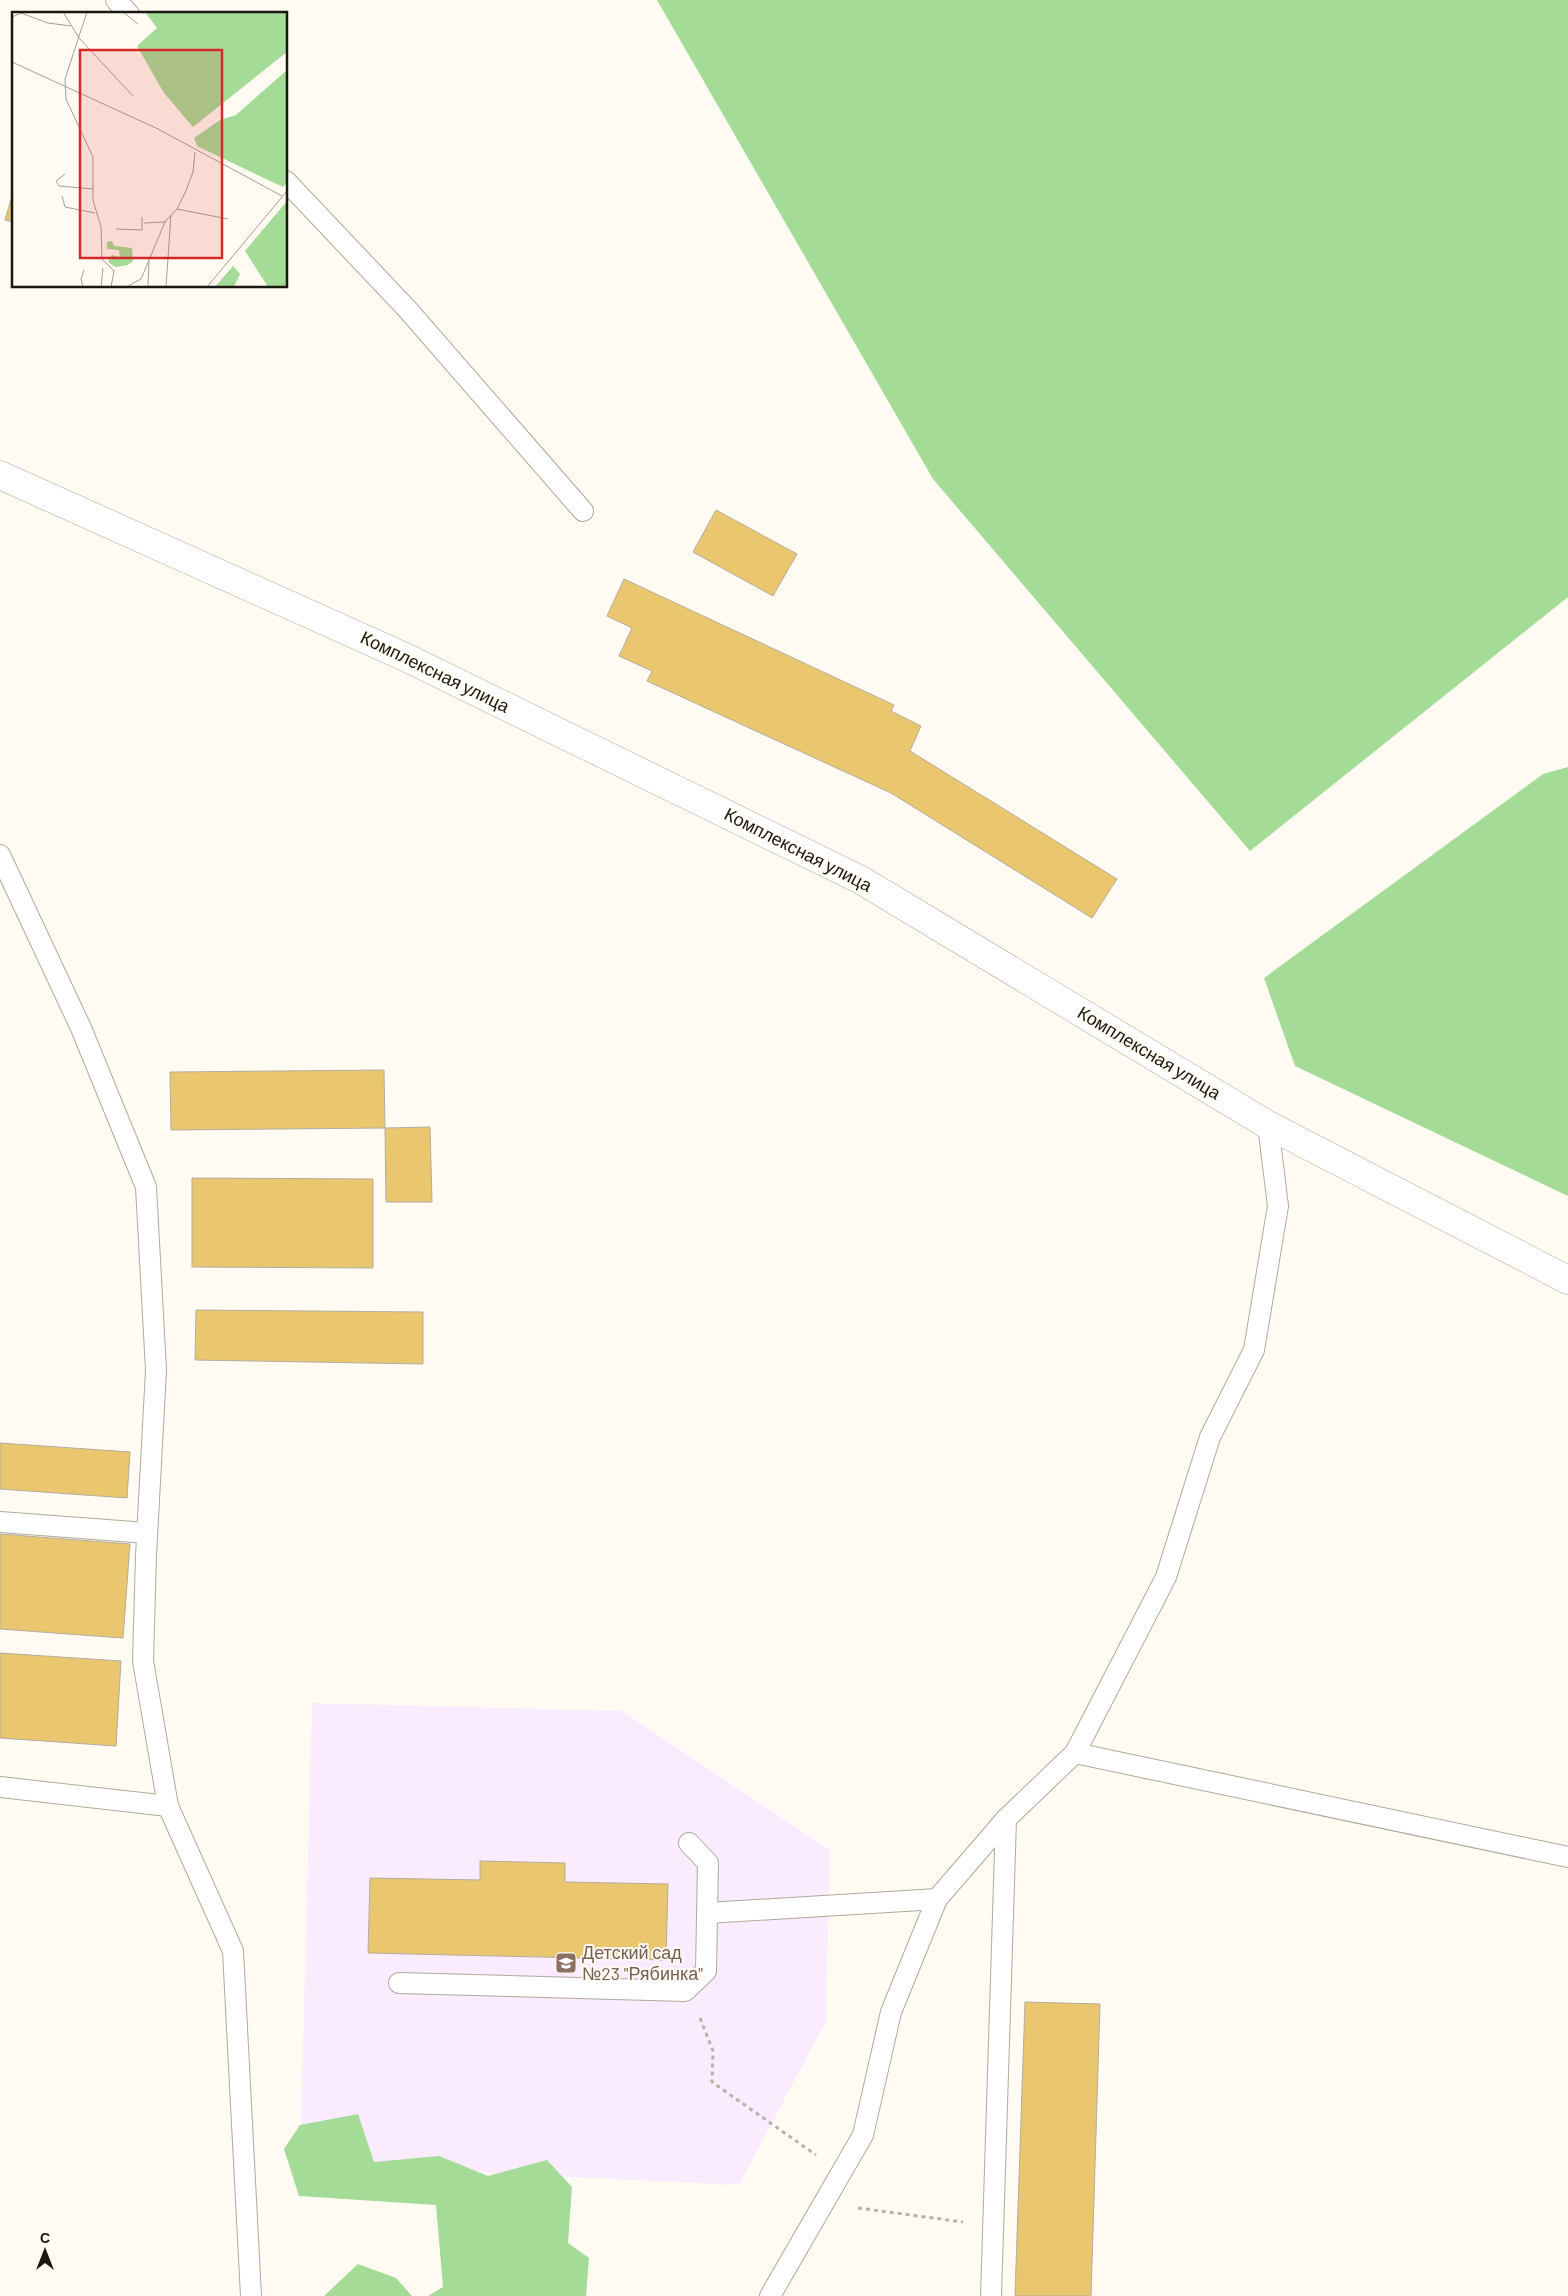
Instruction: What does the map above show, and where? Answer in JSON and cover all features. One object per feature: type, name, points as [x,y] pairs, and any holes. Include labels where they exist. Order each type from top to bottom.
[{"type":"street","name":"Комплексная улица","points":[[0,475],[405,656],[861,880],[1268,1125],[1568,1280]]},
{"type":"lane","points":[[116,0],[127,12]]},
{"type":"lane","points":[[288,183],[408,310],[583,510]]},
{"type":"lane","points":[[0,854],[81,1028],[146,1187],[156,1370],[147,1533],[144,1661],[168,1806],[233,1951],[251,2296]]},
{"type":"lane","points":[[770,2296],[863,2135],[891,2012],[936,1899],[1006,1819],[1075,1752],[1166,1577],[1210,1437],[1254,1350],[1278,1206],[1268,1125]]},
{"type":"lane","points":[[0,1522],[147,1533]]},
{"type":"lane","points":[[1075,1752],[1568,1857]]},
{"type":"lane","points":[[0,1787],[168,1806]]},
{"type":"lane","points":[[991,2296],[1006,1819]]},
{"type":"lane","points":[[399,1983],[685,1990],[706,1971],[708,1914],[708,1864],[689,1843]]},
{"type":"lane","points":[[708,1914],[936,1899]]},
{"type":"path","points":[[685,1990],[704,2026],[713,2051],[712,2082],[842,2173]]},
{"type":"path","points":[[824,2204],[994,2226]]},
{"type":"shaded area","name":"Детский сад №23 \"Рябинка\"","points":[[312,1703],[622,1711],[830,1850],[826,2021],[739,2185],[300,2164]]},
{"type":"green space","points":[[657,0],[1568,0],[1568,597],[1250,851],[933,479]]},
{"type":"green space","points":[[1568,767],[1568,1196],[1295,1066],[1264,978],[1543,774]]},
{"type":"green space","points":[[358,2114],[374,2162],[439,2156],[488,2176],[547,2160],[572,2187],[568,2243],[589,2258],[586,2296],[428,2296],[443,2287],[436,2205],[299,2196],[284,2149],[300,2125]]},
{"type":"green space","points":[[358,2264],[396,2278],[412,2296],[324,2296]]},
{"type":"building","points":[[12,196],[12,222],[5,220]]},
{"type":"building","points":[[716,510],[797,554],[773,596],[693,552]]},
{"type":"building","points":[[624,579],[894,705],[891,711],[921,726],[910,751],[1117,879],[1092,918],[891,793],[647,681],[652,671],[619,656],[632,628],[607,616]]},
{"type":"building","points":[[384,1070],[385,1128],[171,1130],[170,1072]]},
{"type":"building","points":[[430,1127],[432,1202],[386,1202],[385,1128]]},
{"type":"building","points":[[192,1178],[373,1179],[373,1268],[192,1267]]},
{"type":"building","points":[[196,1310],[423,1312],[423,1364],[195,1360]]},
{"type":"building","points":[[0,1443],[130,1452],[127,1498],[0,1489]]},
{"type":"building","points":[[0,1534],[130,1544],[123,1638],[0,1629]]},
{"type":"building","points":[[0,1653],[121,1661],[116,1746],[0,1738]]},
{"type":"building","points":[[480,1861],[565,1863],[565,1882],[668,1884],[666,1960],[368,1953],[370,1878],[480,1880]]},
{"type":"building","points":[[1025,2002],[1100,2004],[1091,2296],[1015,2296]]},
{"type":"place","name":"Детский сад №23 \"Рябинка\"","points":[[566,1963]]}]
